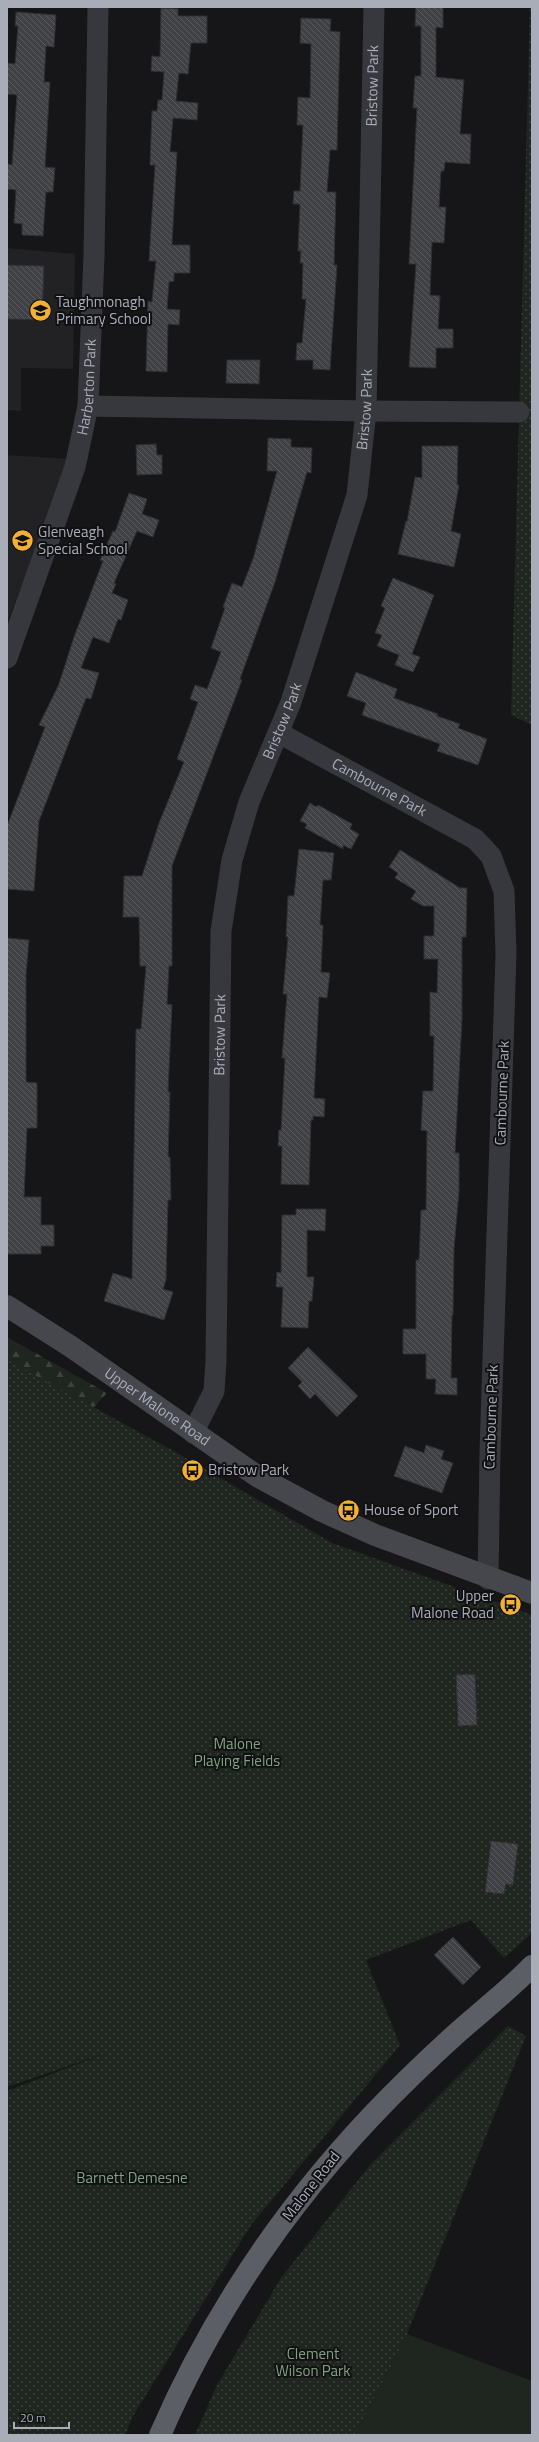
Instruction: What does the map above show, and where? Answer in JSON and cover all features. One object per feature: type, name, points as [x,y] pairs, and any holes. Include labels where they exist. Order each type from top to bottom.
[{"type":"highway","name":"Malone Road","points":[[160,2435],[191,2370],[235,2292],[264,2248],[333,2157],[391,2096],[445,2044],[527,1974]]},
{"type":"main road","name":"Upper Malone Road","points":[[7,1306],[70,1346],[193,1433],[257,1476],[322,1511],[375,1535],[488,1579],[532,1593]]},
{"type":"street","name":"Harberton Park","points":[[7,658],[75,467],[88,406],[94,248],[98,7]]},
{"type":"street","name":"Bristow Park","points":[[193,1433],[214,1391],[216,1361],[221,931],[232,860],[249,802],[279,733],[328,592],[357,495],[366,411],[374,7]]},
{"type":"street","points":[[88,406],[519,412]]},
{"type":"street","name":"Cambourne Park","points":[[279,733],[475,839],[491,856],[504,891],[506,954],[490,1452],[488,1579]]},
{"type":"shaded area","name":"Taughmonagh Primary School","points":[[7,248],[75,254],[73,369],[21,368],[21,411],[7,410]]},
{"type":"shaded area","name":"Glenveagh Special School","points":[[7,455],[71,459],[7,623]]},
{"type":"green space","points":[[530,7],[532,7],[532,725],[511,715]]},
{"type":"green space","points":[[7,1337],[107,1393],[85,1417],[7,1415]]},
{"type":"green space","name":"Malone Playing Fields","points":[[7,1360],[179,1454],[332,1543],[532,1615],[532,1933],[504,1958],[471,1920],[366,1960],[400,2045],[251,2225],[133,2416],[125,2435],[7,2435],[7,2091],[109,2052],[7,2087]]},
{"type":"green space","name":"Clement Wilson Park","points":[[508,2026],[526,2036],[407,2334],[355,2435],[195,2435],[217,2385],[281,2278],[370,2165]]},
{"type":"green space","points":[[407,2334],[532,2381],[532,2435],[355,2435]]},
{"type":"building","points":[[416,7],[443,7],[443,28],[436,27],[436,77],[464,80],[460,134],[471,134],[470,164],[445,162],[444,171],[441,171],[439,207],[446,207],[444,243],[432,242],[430,295],[440,296],[438,329],[453,329],[453,348],[436,348],[436,368],[409,367],[416,264],[409,264],[417,108],[413,108],[415,76],[421,76],[421,26],[415,26]]},
{"type":"building","points":[[161,8],[178,9],[178,16],[207,16],[207,43],[191,43],[188,74],[179,73],[176,101],[198,103],[197,120],[173,118],[170,152],[177,152],[172,245],[190,245],[190,273],[174,273],[174,281],[169,282],[167,309],[180,310],[179,325],[168,324],[167,372],[146,371],[148,301],[152,302],[156,261],[149,261],[155,165],[150,165],[152,111],[157,111],[158,100],[162,100],[164,72],[151,71],[152,56],[160,57]]},
{"type":"building","points":[[16,12],[56,15],[54,47],[46,46],[44,82],[50,82],[45,167],[55,168],[53,192],[46,192],[43,236],[22,235],[22,224],[14,223],[16,190],[7,189],[7,164],[12,165],[17,95],[7,94],[7,63],[15,64],[18,26],[15,26]]},
{"type":"building","points":[[301,18],[331,19],[330,31],[340,32],[337,150],[330,150],[327,192],[336,192],[334,265],[337,265],[330,370],[313,369],[313,360],[296,360],[297,343],[302,343],[306,299],[302,299],[303,263],[300,263],[301,251],[298,251],[300,204],[293,204],[294,191],[300,191],[303,125],[297,125],[298,97],[310,98],[311,44],[300,43]]},
{"type":"building","points":[[7,265],[44,266],[42,320],[7,319]]},
{"type":"building","points":[[227,360],[260,360],[259,384],[226,383]]},
{"type":"building","points":[[268,438],[291,439],[291,447],[312,448],[311,473],[307,472],[275,582],[240,679],[242,680],[172,866],[172,966],[169,966],[167,1004],[172,1005],[168,1092],[170,1092],[168,1157],[170,1157],[171,1200],[168,1200],[166,1280],[163,1289],[173,1292],[164,1320],[104,1301],[113,1273],[132,1279],[136,1029],[141,1029],[146,966],[140,966],[139,917],[123,917],[124,876],[142,876],[159,823],[184,762],[177,759],[198,702],[190,699],[195,685],[207,689],[221,652],[211,648],[225,608],[223,607],[232,583],[242,587],[253,559],[277,471],[267,471]]},
{"type":"building","points":[[156,444],[157,455],[162,455],[162,474],[137,475],[136,445]]},
{"type":"building","points":[[422,446],[458,446],[457,485],[459,485],[451,531],[461,534],[454,567],[398,554],[406,521],[407,522],[415,477],[422,478]]},
{"type":"building","points":[[129,493],[147,499],[142,514],[159,520],[153,537],[137,531],[114,583],[116,584],[112,593],[128,600],[121,620],[118,619],[109,643],[93,637],[81,668],[99,673],[91,699],[86,698],[39,821],[34,891],[7,889],[7,826],[45,727],[39,725],[59,684],[74,637],[103,561],[100,560],[113,531],[115,532]]},
{"type":"building","points":[[393,578],[434,595],[412,654],[420,657],[413,672],[395,665],[399,655],[377,646],[382,635],[375,633],[385,608],[381,606]]},
{"type":"building","points":[[356,672],[397,689],[394,698],[438,714],[437,716],[460,724],[458,728],[487,739],[478,765],[437,751],[440,744],[362,715],[366,703],[347,696]]},
{"type":"building","points":[[310,803],[316,807],[318,805],[352,824],[350,829],[359,834],[351,849],[343,845],[343,849],[305,828],[307,824],[300,821]]},
{"type":"building","points":[[299,849],[334,853],[331,880],[323,880],[320,925],[323,925],[321,972],[330,973],[327,998],[319,997],[314,1098],[325,1099],[324,1117],[313,1116],[313,1120],[311,1120],[309,1185],[281,1184],[282,1146],[278,1146],[279,1130],[281,1130],[285,1058],[282,1058],[287,994],[283,994],[288,937],[286,937],[288,896],[294,896]]},
{"type":"building","points":[[400,850],[460,888],[467,888],[466,937],[462,937],[462,1019],[455,1153],[459,1153],[459,1191],[454,1249],[451,1378],[457,1378],[457,1395],[435,1394],[436,1379],[426,1379],[426,1354],[403,1354],[403,1329],[416,1329],[416,1260],[419,1260],[421,1210],[426,1210],[427,1131],[421,1130],[423,1091],[433,1091],[434,1036],[430,1036],[430,992],[437,993],[438,959],[424,959],[424,936],[434,936],[434,906],[423,906],[411,899],[416,891],[395,878],[398,873],[389,867]]},
{"type":"building","points":[[7,938],[29,940],[26,975],[26,1082],[37,1083],[37,1128],[27,1128],[24,1197],[41,1197],[41,1225],[54,1225],[54,1246],[41,1246],[41,1254],[7,1254]]},
{"type":"building","points":[[296,1209],[326,1209],[325,1231],[307,1230],[307,1277],[314,1277],[312,1301],[309,1301],[308,1328],[281,1327],[283,1287],[276,1287],[277,1272],[281,1273],[282,1215],[296,1215]]},
{"type":"building","points":[[308,1347],[358,1396],[337,1417],[315,1394],[310,1399],[298,1386],[302,1382],[288,1368]]},
{"type":"building","points":[[426,1445],[444,1451],[441,1459],[453,1463],[442,1493],[394,1476],[405,1446],[424,1453]]},
{"type":"building","points":[[475,1674],[477,1725],[458,1726],[456,1675]]},
{"type":"building","points":[[491,1841],[518,1844],[513,1885],[506,1884],[504,1894],[485,1892]]},
{"type":"building","points":[[453,1937],[481,1967],[463,1985],[434,1955]]},
{"type":"place","name":"Taughmonagh Primary School","points":[[40,311]]},
{"type":"place","name":"Glenveagh Special School","points":[[23,541]]},
{"type":"place","name":"Bristow Park","points":[[193,1470]]},
{"type":"place","name":"House of Sport","points":[[348,1510]]},
{"type":"place","name":"Upper Malone Road","points":[[510,1605]]},
{"type":"park label","name":"Barnett Demesne","points":[[132,2178]]}]
